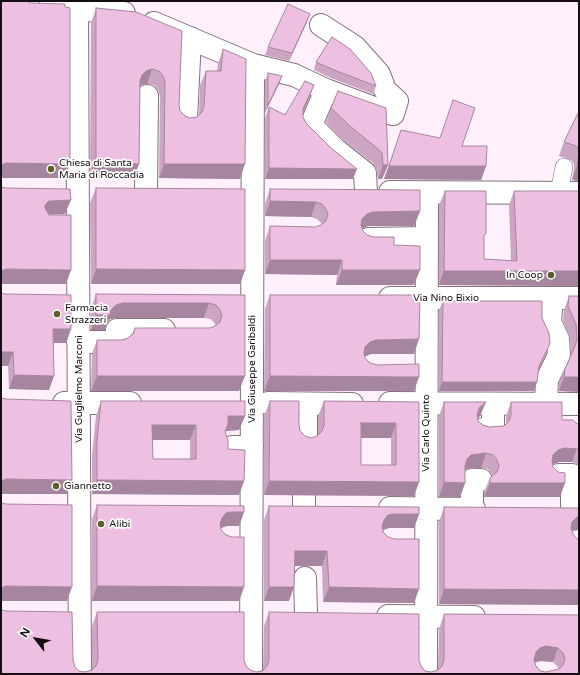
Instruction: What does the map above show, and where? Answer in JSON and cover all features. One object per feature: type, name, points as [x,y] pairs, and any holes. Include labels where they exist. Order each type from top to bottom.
[{"type":"street","points":[[51,1],[77,9],[134,14],[253,65],[294,74],[326,90],[393,114],[398,101],[385,90],[379,74],[355,47],[321,25]]},
{"type":"street","name":"Via Guglielmo Marconi","points":[[77,9],[78,191],[86,296],[78,342],[79,403],[87,506],[72,613],[80,674]]},
{"type":"street","points":[[186,120],[190,38]]},
{"type":"street","name":"Via Giuseppe Garibaldi","points":[[251,674],[251,614],[242,539],[252,507],[242,447],[252,297],[253,65]]},
{"type":"street","points":[[326,90],[310,125],[336,150],[365,173],[366,192]]},
{"type":"street","points":[[146,191],[147,96]]},
{"type":"street","points":[[343,192],[569,193],[564,167]]},
{"type":"street","points":[[55,191],[101,191]]},
{"type":"street","points":[[124,191],[169,191]]},
{"type":"street","points":[[230,191],[275,192]]},
{"type":"street","name":"Via Carlo Quinto","points":[[426,674],[426,403],[418,366],[426,298],[427,192]]},
{"type":"street","points":[[253,228],[274,228]]},
{"type":"street","points":[[368,239],[427,238]]},
{"type":"street","points":[[55,296],[86,296]]},
{"type":"street","name":"Via Nino Bixio","points":[[371,298],[579,298]]},
{"type":"street","points":[[546,404],[547,380],[559,355],[558,339],[550,322],[552,298]]},
{"type":"street","points":[[78,342],[117,342],[116,330],[180,330]]},
{"type":"street","points":[[48,402],[150,403]]},
{"type":"street","points":[[244,403],[578,404],[577,426]]},
{"type":"street","points":[[306,404],[306,440]]},
{"type":"street","points":[[484,429],[493,429],[493,404]]},
{"type":"street","points":[[549,509],[576,510],[572,475],[559,475]]},
{"type":"street","points":[[472,509],[472,480],[482,480]]},
{"type":"street","points":[[228,506],[278,507],[304,500],[327,507]]},
{"type":"street","points":[[56,506],[87,506]]},
{"type":"street","points":[[373,508],[495,509]]},
{"type":"street","points":[[404,541],[426,540]]},
{"type":"street","points":[[290,614],[305,578]]},
{"type":"street","points":[[72,613],[103,613]]},
{"type":"street","points":[[228,614],[328,614]]},
{"type":"street","points":[[366,615],[495,617]]},
{"type":"building","points":[[1,1],[29,1],[29,3],[65,4],[65,7],[70,8],[70,164],[6,163],[1,165]]},
{"type":"building","points":[[288,4],[310,14],[292,53],[268,47]]},
{"type":"building","points":[[96,8],[136,12],[182,31],[179,105],[180,111],[185,116],[190,118],[197,117],[202,112],[204,106],[206,71],[221,71],[223,49],[246,59],[245,164],[164,164],[165,82],[159,71],[152,69],[146,71],[142,75],[140,81],[139,164],[96,163]]},
{"type":"building","points":[[332,37],[350,49],[371,73],[376,86],[316,62]]},
{"type":"building","points":[[268,73],[282,76],[268,105]]},
{"type":"building","points":[[305,81],[314,85],[303,109],[303,117],[306,123],[331,148],[357,169],[269,168],[269,107],[285,115]]},
{"type":"building","points":[[338,91],[386,108],[388,165],[383,165],[382,153],[378,149],[331,108]]},
{"type":"building","points":[[453,100],[475,108],[462,146],[487,146],[486,166],[389,166],[401,130],[440,138]]},
{"type":"building","points":[[579,111],[579,150],[576,146],[564,142]]},
{"type":"building","points":[[579,154],[579,167],[577,166]]},
{"type":"building","points":[[1,187],[70,189],[71,200],[49,201],[45,205],[45,208],[49,215],[71,215],[71,270],[6,269],[1,271]]},
{"type":"building","points":[[96,188],[245,189],[245,270],[96,269]]},
{"type":"building","points":[[270,189],[420,190],[420,211],[373,212],[367,214],[362,219],[361,225],[363,231],[367,235],[374,237],[394,237],[394,245],[420,246],[420,270],[342,270],[342,260],[270,260],[270,226],[315,227],[326,221],[328,214],[322,204],[316,202],[270,201]]},
{"type":"building","points":[[445,191],[486,191],[486,234],[484,235],[484,259],[517,261],[514,191],[579,191],[579,271],[444,271]]},
{"type":"building","points":[[1,293],[71,295],[71,329],[53,329],[54,376],[14,375],[13,352],[1,352]]},
{"type":"building","points":[[96,294],[245,295],[245,376],[97,376],[97,340],[122,340],[133,334],[135,328],[210,328],[220,322],[222,315],[216,305],[209,303],[122,303],[116,305],[111,310],[110,315],[96,315]]},
{"type":"building","points":[[270,295],[420,295],[419,339],[376,340],[370,342],[365,347],[364,353],[365,358],[370,363],[377,365],[419,364],[419,377],[270,376]]},
{"type":"building","points":[[569,296],[579,296],[579,377],[564,377],[565,369],[577,340],[576,324],[568,306]]},
{"type":"building","points":[[443,301],[542,301],[542,318],[549,333],[550,344],[539,366],[537,382],[442,382]]},
{"type":"building","points":[[1,398],[71,401],[72,480],[6,479],[1,481]]},
{"type":"building","points":[[101,401],[245,401],[245,416],[228,416],[228,424],[225,432],[228,440],[228,449],[245,450],[244,481],[97,480],[97,441]],"holes":[[[152,425],[196,425],[196,459],[153,459]]]},
{"type":"building","points":[[270,401],[299,401],[300,431],[305,436],[311,438],[317,436],[322,431],[324,425],[324,401],[419,402],[419,482],[269,481]],"holes":[[[361,423],[396,423],[396,465],[361,465]]]},
{"type":"building","points":[[444,402],[486,402],[479,408],[477,415],[478,421],[489,427],[504,426],[509,421],[511,415],[511,402],[562,402],[562,420],[573,420],[579,424],[579,449],[564,448],[558,450],[553,455],[553,467],[558,472],[565,473],[565,483],[490,483],[490,478],[497,472],[499,466],[493,455],[486,453],[471,455],[467,459],[465,466],[465,483],[444,482]]},
{"type":"building","points":[[1,503],[72,505],[72,587],[6,586],[1,588]]},
{"type":"building","points":[[97,505],[244,506],[244,512],[226,513],[220,524],[221,530],[226,535],[232,537],[244,537],[244,587],[97,586]]},
{"type":"building","points":[[269,506],[419,507],[419,514],[388,515],[382,526],[383,532],[388,537],[394,539],[419,539],[419,589],[329,587],[327,551],[295,551],[294,587],[269,587]]},
{"type":"building","points":[[444,507],[579,508],[579,517],[572,522],[571,528],[573,534],[577,539],[579,539],[579,590],[444,589]]},
{"type":"building","points":[[1,610],[72,612],[73,660],[75,667],[79,671],[85,672],[92,670],[96,666],[98,660],[97,612],[244,612],[244,660],[246,666],[250,670],[256,672],[263,671],[269,660],[269,612],[419,614],[419,660],[425,671],[431,672],[438,670],[442,666],[444,660],[444,614],[579,615],[579,674],[1,674]],"holes":[[[546,646],[558,648],[563,653],[565,659],[563,665],[559,669],[546,672],[540,671],[534,660],[536,652],[540,648]]]},
{"type":"place","name":"Chiesa di Santa Maria di Roccadia","points":[[51,169]]},
{"type":"place","name":"In Coop","points":[[551,275]]},
{"type":"place","name":"Farmacia Strazzeri","points":[[57,314]]},
{"type":"place","name":"Giannetto","points":[[56,486]]},
{"type":"place","name":"Alibi","points":[[101,524]]}]
